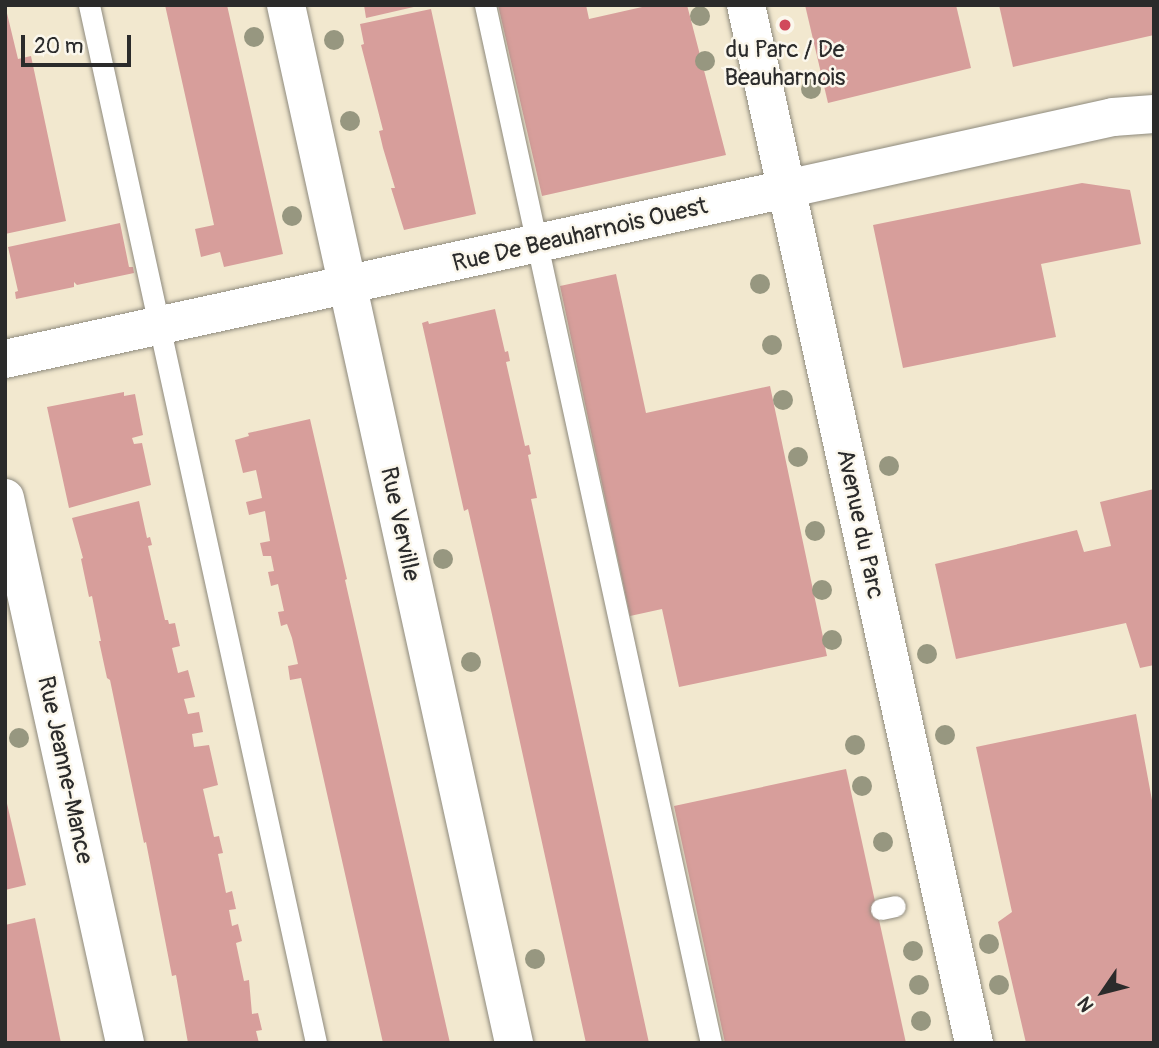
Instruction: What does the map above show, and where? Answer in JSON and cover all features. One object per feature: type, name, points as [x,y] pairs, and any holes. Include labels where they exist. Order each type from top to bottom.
[{"type":"street","name":"Rue Verville","points":[[286,5],[514,1043]]},
{"type":"street","name":"Avenue du Parc","points":[[746,5],[974,1043]]},
{"type":"street","name":"Rue De Beauharnois Ouest","points":[[5,359],[1113,117],[1154,114]]},
{"type":"street","name":"Rue Jeanne-Mance","points":[[5,498],[125,1043]]},
{"type":"lane","points":[[89,5],[316,1043]]},
{"type":"lane","points":[[485,5],[711,1043]]},
{"type":"building","points":[[5,5],[18,59],[31,56],[66,221],[5,234]]},
{"type":"building","points":[[165,5],[227,5],[283,254],[224,267],[220,252],[201,257],[195,229],[214,225]]},
{"type":"building","points":[[364,5],[418,5],[418,6],[366,18]]},
{"type":"building","points":[[498,5],[586,5],[589,19],[651,5],[687,5],[726,155],[542,196]]},
{"type":"building","points":[[805,5],[956,5],[971,68],[828,103]]},
{"type":"building","points":[[999,5],[1154,5],[1154,35],[1013,67]]},
{"type":"building","points":[[431,9],[476,214],[404,230],[391,188],[395,188],[379,131],[383,130],[361,45],[364,44],[360,24]]},
{"type":"building","points":[[1082,183],[1130,190],[1141,244],[1041,264],[1056,337],[903,368],[873,225]]},
{"type":"building","points":[[120,223],[129,267],[133,267],[134,273],[77,285],[74,282],[74,287],[16,299],[15,292],[18,291],[8,247]]},
{"type":"building","points":[[616,274],[646,413],[770,386],[827,656],[679,687],[662,609],[630,616],[560,286]]},
{"type":"building","points":[[495,309],[505,352],[508,351],[510,361],[506,362],[525,446],[529,445],[531,454],[528,455],[537,498],[531,499],[649,1043],[586,1043],[468,509],[464,511],[422,323],[428,321],[429,324]]},
{"type":"building","points":[[124,392],[124,396],[135,394],[143,435],[132,438],[134,444],[142,443],[151,485],[69,508],[47,407]]},
{"type":"building","points":[[310,419],[450,1043],[383,1043],[301,678],[290,680],[288,666],[298,664],[287,624],[281,626],[278,612],[284,611],[278,584],[271,586],[268,572],[274,571],[271,556],[263,556],[260,543],[270,541],[265,511],[249,515],[246,502],[262,498],[256,470],[243,473],[235,440],[249,436],[248,433]]},
{"type":"building","points":[[1154,489],[1154,665],[1140,668],[1126,623],[956,659],[935,564],[1077,530],[1084,552],[1111,546],[1100,502]]},
{"type":"building","points":[[139,501],[147,538],[150,537],[152,545],[148,546],[165,620],[168,620],[169,624],[175,623],[180,646],[172,648],[178,673],[188,670],[195,697],[184,699],[188,714],[199,712],[203,732],[192,734],[194,747],[209,745],[218,785],[203,789],[214,837],[219,836],[223,853],[218,854],[226,893],[232,891],[236,909],[229,910],[232,926],[238,924],[242,941],[236,943],[244,981],[249,980],[252,1014],[258,1013],[262,1030],[256,1031],[259,1043],[188,1043],[176,975],[172,976],[146,842],[144,843],[110,680],[107,678],[99,641],[92,596],[89,597],[81,559],[83,558],[72,518]]},
{"type":"building","points":[[1136,714],[1154,811],[1154,1043],[1026,1043],[998,922],[1012,912],[976,747]]},
{"type":"building","points":[[846,769],[906,1043],[725,1043],[674,806]]},
{"type":"building","points":[[5,795],[26,885],[5,890]]},
{"type":"building","points":[[35,918],[61,1043],[5,1043],[5,925]]},
{"type":"place","name":"du Parc / De Beauharnois","points":[[785,25]]}]
